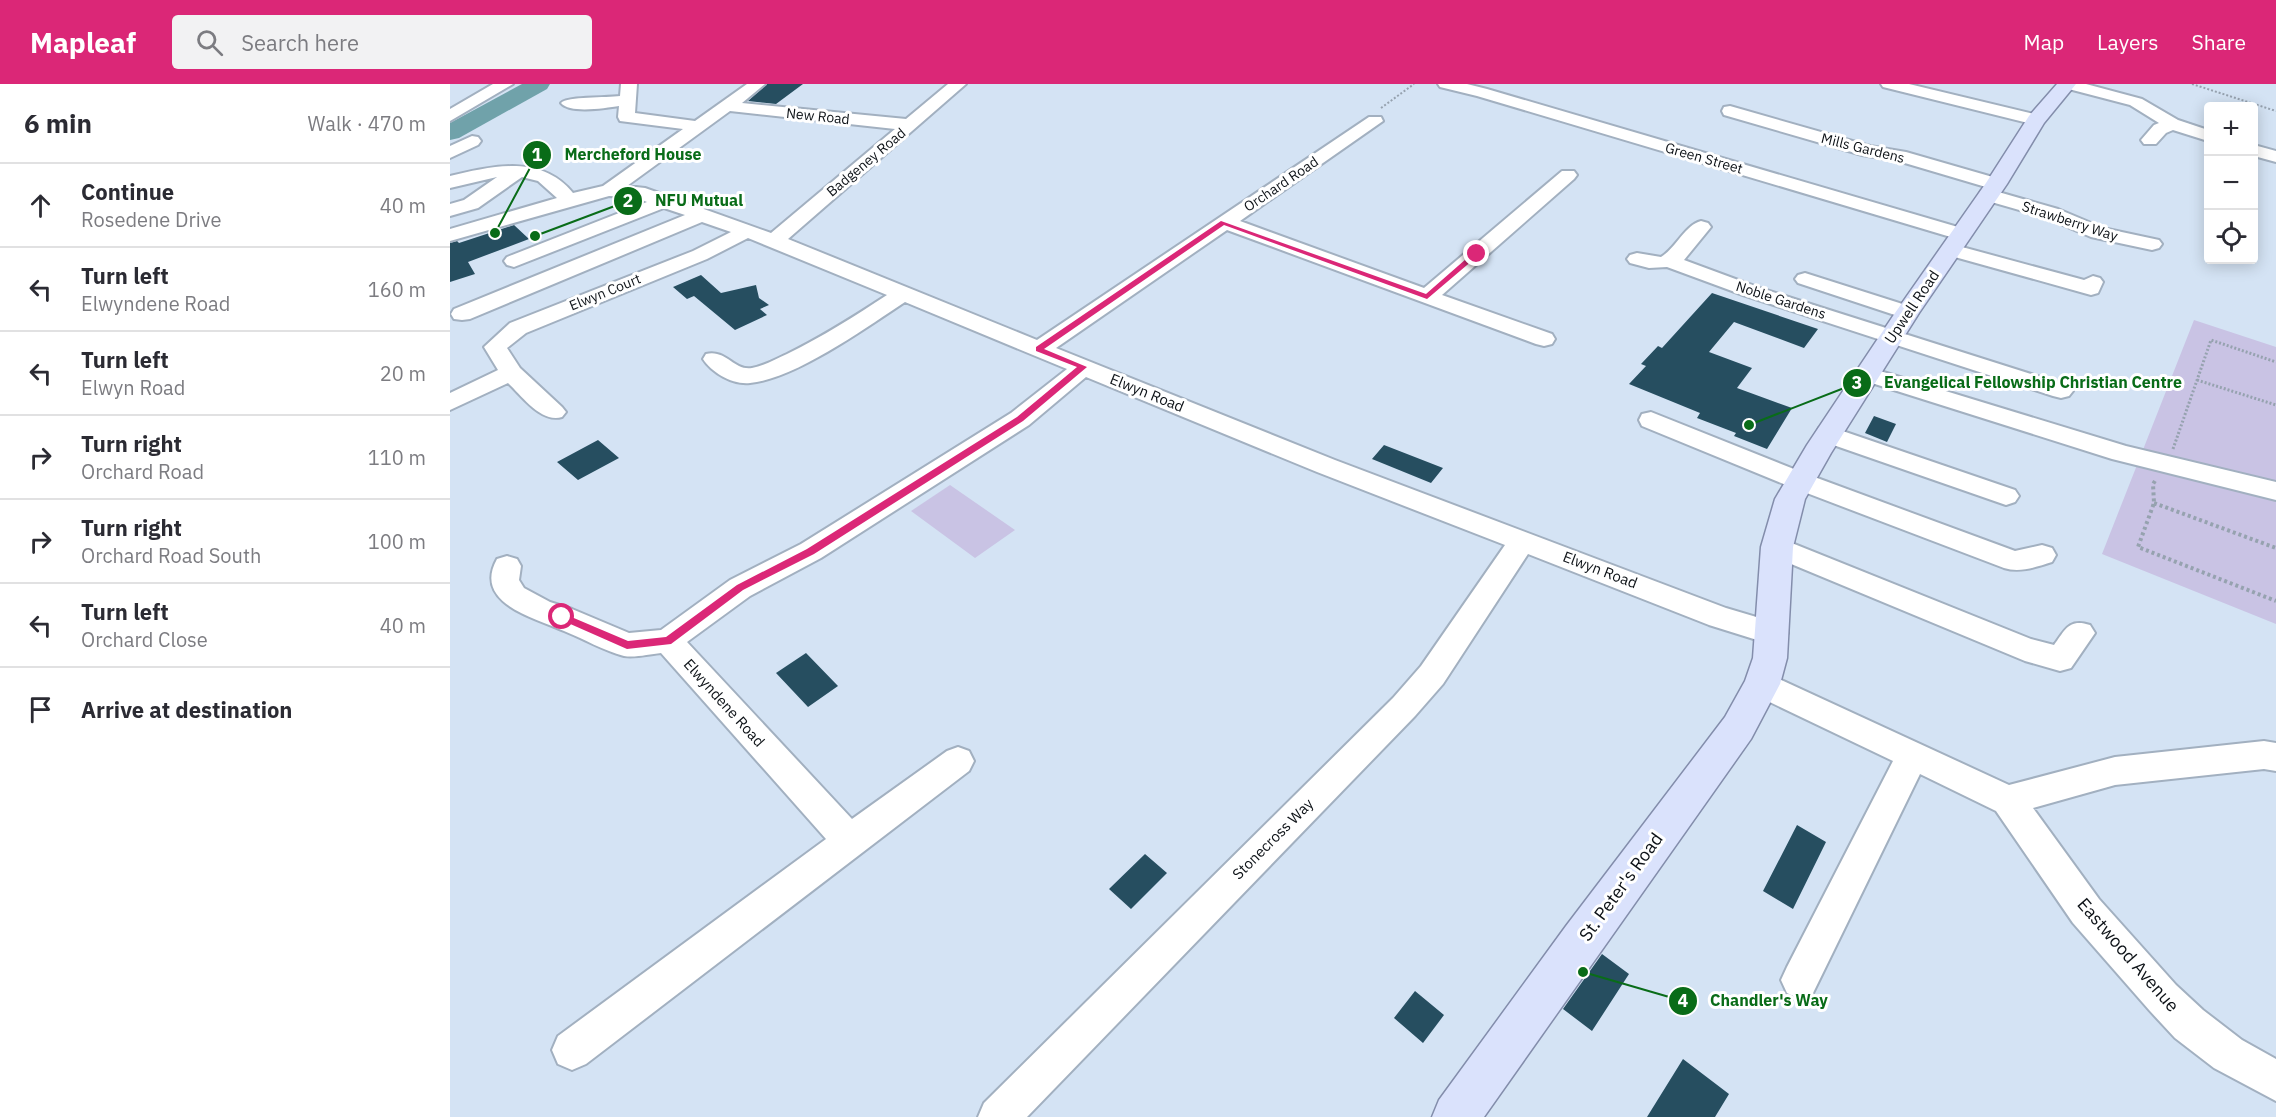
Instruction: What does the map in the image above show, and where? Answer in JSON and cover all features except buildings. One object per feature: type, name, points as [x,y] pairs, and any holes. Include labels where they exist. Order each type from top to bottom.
[{"type":"main road","name":"Upwell Road","points":[[1762,684],[1770,658],[1773,633],[1777,547],[1790,499],[1828,434],[1906,313],[1992,189],[2036,120],[2067,84]]},
{"type":"main road","name":"St. Peter's Road","points":[[1456,1117],[1581,941],[1738,728],[1762,684]]},
{"type":"street","points":[[450,116],[505,84]]},
{"type":"street","points":[[609,190],[757,84]]},
{"type":"street","name":"Badgeney Road","points":[[774,240],[958,84]]},
{"type":"street","name":"Green Street","points":[[1446,84],[1493,95],[1956,242],[2091,289],[2093,282]]},
{"type":"street","points":[[1889,84],[2036,120]]},
{"type":"street","points":[[2067,84],[2136,102],[2172,124],[2204,135]]},
{"type":"street","points":[[584,88],[570,97],[564,107],[597,104],[629,92],[626,117],[698,126]]},
{"type":"street","name":"New Road","points":[[726,106],[910,125]]},
{"type":"street","name":"Mills Gardens","points":[[1730,111],[1868,151],[1900,156],[1992,189]]},
{"type":"street","name":"Orchard Road","points":[[1039,349],[1375,121]]},
{"type":"street","points":[[2150,140],[2160,129],[2172,124]]},
{"type":"street","points":[[450,153],[471,141]]},
{"type":"street","points":[[2258,152],[2276,157]]},
{"type":"street","points":[[450,210],[471,204],[518,171]]},
{"type":"street","points":[[450,182],[495,172],[518,171],[547,177],[559,185],[568,200]]},
{"type":"street","points":[[1427,297],[1568,175]]},
{"type":"street","name":"Strawberry Way","points":[[1992,189],[2098,233],[2152,244]]},
{"type":"street","name":"Elwyn Road","points":[[450,235],[609,190],[638,192],[774,240],[1326,466],[1719,617],[1773,633]]},
{"type":"street","points":[[514,261],[665,201]]},
{"type":"street","points":[[462,314],[702,215]]},
{"type":"street","points":[[1223,222],[1544,339]]},
{"type":"street","points":[[1671,262],[1701,227]]},
{"type":"street","name":"Elwyn Court","points":[[554,412],[511,373],[495,347],[513,331],[533,321],[700,255],[748,231]]},
{"type":"street","name":"Noble Gardens","points":[[1637,260],[1650,264],[1671,262],[1750,291],[2061,391]]},
{"type":"street","points":[[1805,279],[1906,313]]},
{"type":"street","points":[[714,359],[733,374],[752,376],[822,343],[903,294]]},
{"type":"street","points":[[507,566],[505,581],[514,596],[541,611],[562,617],[627,645],[668,641],[740,588],[811,551],[1020,419],[1083,367]]},
{"type":"street","points":[[450,402],[511,373]]},
{"type":"street","points":[[1867,374],[2140,459],[2223,481],[2276,490]]},
{"type":"street","points":[[1651,420],[1800,480],[2014,561],[2042,555]]},
{"type":"street","points":[[1828,434],[2006,496]]},
{"type":"street","name":"Stonecross Way","points":[[998,1117],[1404,708],[1432,675],[1523,540]]},
{"type":"street","points":[[1777,547],[2025,649],[2060,659],[2080,633]]},
{"type":"street","name":"Elwyndene Road","points":[[668,641],[850,841]]},
{"type":"street","points":[[1762,684],[2008,800],[2115,771],[2264,755],[2276,757]]},
{"type":"street","points":[[1800,980],[1912,756]]},
{"type":"street","points":[[572,1050],[958,761]]},
{"type":"street","name":"Eastwood Avenue","points":[[2008,800],[2086,911],[2163,998],[2189,1024],[2228,1054],[2276,1081]]},
{"type":"path","points":[[1375,121],[1378,111],[1414,84]]},
{"type":"path","points":[[2192,84],[2276,111]]},
{"type":"path","points":[[2197,380],[2276,405]]},
{"type":"path","points":[[2154,502],[2276,548]]},
{"type":"shaded area","points":[[2194,320],[2276,347],[2276,624],[2102,554]]},
{"type":"shaded area","points":[[950,485],[1015,530],[975,558],[911,511]]},
{"type":"waterway","points":[[450,133],[539,84]]},
{"type":"place","name":"Mercheford House","points":[[495,233]]},
{"type":"place","name":"NFU Mutual","points":[[535,236]]},
{"type":"place","name":"Evangelical Fellowship Christian Centre","points":[[1749,425]]},
{"type":"place","name":"Chandler's Way","points":[[1583,972]]},
{"type":"route","points":[[562,617],[627,645],[668,641],[740,588],[811,551],[1020,419],[1083,367],[1039,349],[1223,222],[1427,297],[1477,254]]}]
